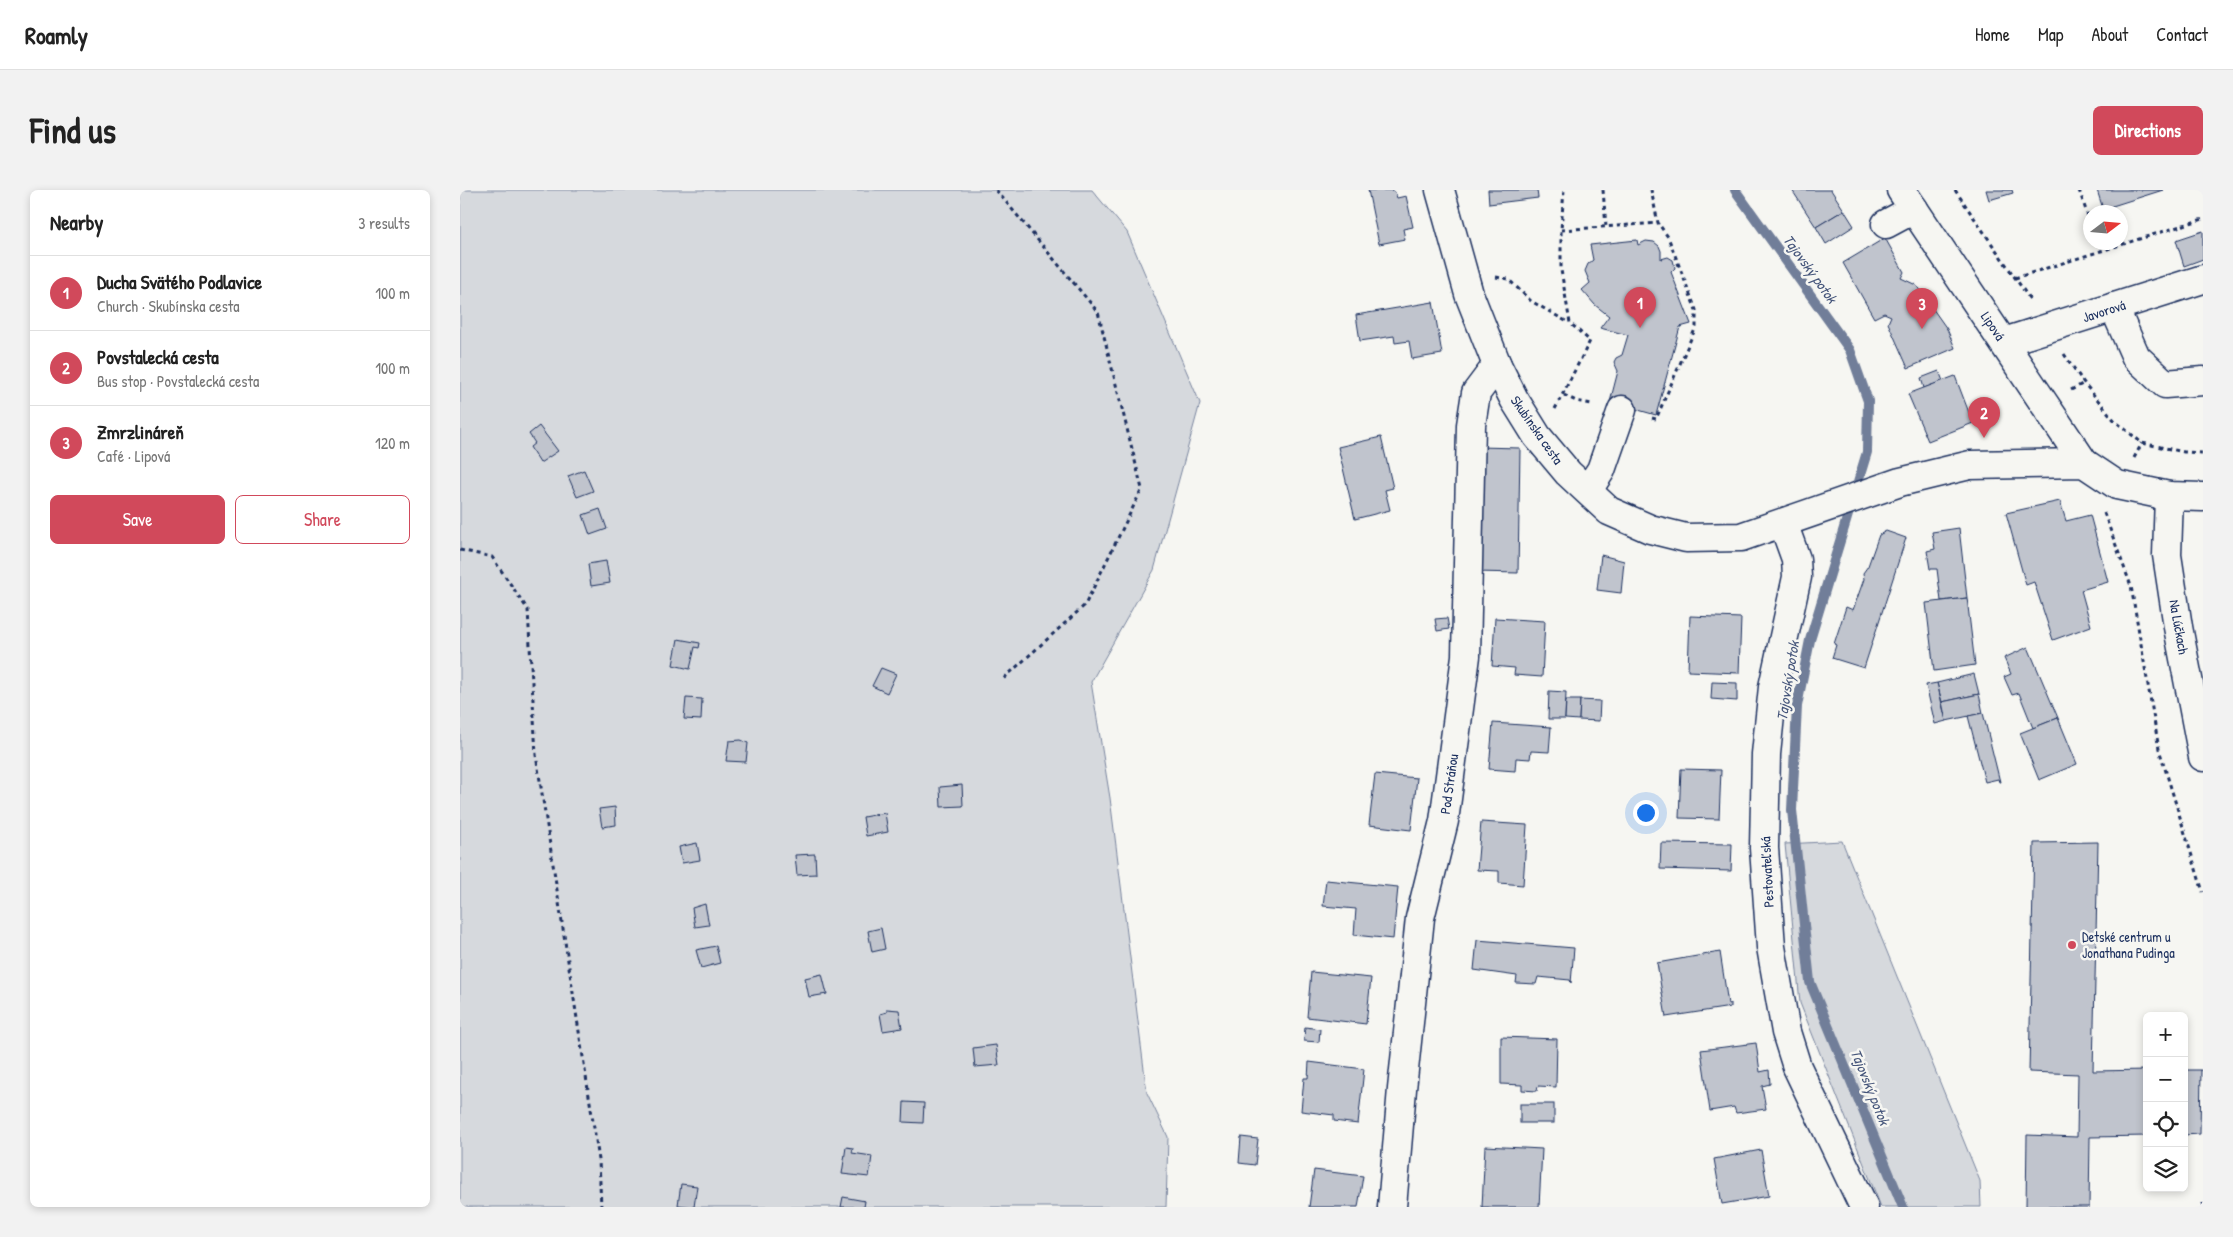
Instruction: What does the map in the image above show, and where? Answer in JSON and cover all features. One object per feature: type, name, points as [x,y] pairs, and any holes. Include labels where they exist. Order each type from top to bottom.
[{"type":"street","name":"Skubínska cesta","points":[[1440,190],[1469,294],[1496,365],[1514,399],[1538,436],[1568,473],[1609,511],[1650,529],[1686,538],[1741,536],[1900,482],[1970,466],[2084,463]]},
{"type":"street","points":[[1886,224],[1907,200]]},
{"type":"street","name":"Lipová","points":[[1907,200],[2084,463]]},
{"type":"street","name":"Javorová","points":[[2004,342],[2203,279]]},
{"type":"street","points":[[2114,307],[2136,358],[2165,384],[2203,381]]},
{"type":"street","name":"Pod Stráňou","points":[[1392,1207],[1420,918],[1444,821],[1466,656],[1470,425],[1476,393],[1496,365]]},
{"type":"street","points":[[1588,490],[1601,470],[1622,410]]},
{"type":"street","points":[[2084,463],[2117,485],[2169,496],[2203,497]]},
{"type":"street","name":"Na Lúčkach","points":[[2169,496],[2167,555],[2178,627],[2203,757]]},
{"type":"street","name":"Pestovateľská","points":[[1783,523],[1796,559],[1796,577],[1773,687],[1766,754],[1764,848],[1771,948],[1786,1032],[1797,1067],[1864,1207]]},
{"type":"path","points":[[996,190],[1098,312],[1142,489],[1085,605],[1001,681]]},
{"type":"path","points":[[1564,190],[1561,270],[1570,323]]},
{"type":"path","points":[[1603,190],[1606,227]]},
{"type":"path","points":[[1622,410],[1656,419],[1696,327],[1696,310],[1668,237],[1658,223],[1651,190]]},
{"type":"path","points":[[1955,190],[2035,308]]},
{"type":"path","points":[[2079,190],[2084,205]]},
{"type":"path","points":[[2128,242],[2203,219]]},
{"type":"path","points":[[1561,230],[1658,223]]},
{"type":"path","points":[[2016,278],[2101,250]]},
{"type":"path","points":[[1498,276],[1508,279],[1531,301],[1570,323],[1590,341],[1564,395],[1553,411]]},
{"type":"path","points":[[2060,347],[2084,383],[2115,421],[2142,443],[2184,452],[2203,453]]},
{"type":"path","points":[[1564,395],[1576,401],[1588,403]]},
{"type":"path","points":[[2133,459],[2142,443]]},
{"type":"path","points":[[2103,510],[2131,586],[2158,749],[2203,892]]},
{"type":"path","points":[[460,550],[492,557],[528,610],[536,755],[599,1160],[601,1207]]},
{"type":"path","points":[[2203,1199],[2203,1207]]},
{"type":"shaded area","points":[[460,190],[1092,190],[1127,232],[1200,403],[1154,570],[1091,682],[1110,798],[1147,1093],[1168,1137],[1166,1207],[460,1207]]},
{"type":"shaded area","points":[[1842,841],[1980,1181],[1981,1207],[1881,1207],[1800,1003],[1785,844]]},
{"type":"building","points":[[1368,190],[1392,190],[1397,198],[1406,196],[1413,227],[1403,229],[1405,239],[1379,244]]},
{"type":"building","points":[[1488,190],[1537,190],[1538,198],[1489,204]]},
{"type":"building","points":[[1792,190],[1831,190],[1844,210],[1816,227]]},
{"type":"building","points":[[1986,190],[2012,190],[2013,193],[1989,200]]},
{"type":"building","points":[[2097,190],[2163,190],[2116,205],[2102,205]]},
{"type":"building","points":[[1844,210],[1854,226],[1826,244],[1816,227]]},
{"type":"building","points":[[2203,231],[2203,259],[2184,266],[2176,240]]},
{"type":"building","points":[[1885,238],[1904,272],[1901,278],[1916,285],[1947,329],[1955,348],[1908,368],[1888,323],[1891,316],[1884,313],[1874,318],[1843,263]]},
{"type":"building","points":[[1637,240],[1638,245],[1646,241],[1654,242],[1659,246],[1661,259],[1668,257],[1673,260],[1675,268],[1671,272],[1691,324],[1680,327],[1656,415],[1610,402],[1618,371],[1614,362],[1616,358],[1622,355],[1628,335],[1600,328],[1609,316],[1595,305],[1582,290],[1590,283],[1585,271],[1588,264],[1593,260],[1590,245]]},
{"type":"building","points":[[1433,302],[1442,354],[1412,359],[1409,341],[1395,343],[1394,336],[1360,341],[1356,315]]},
{"type":"building","points":[[1939,371],[1943,381],[1924,388],[1921,378]]},
{"type":"building","points":[[1955,376],[1973,423],[1928,441],[1908,394]]},
{"type":"building","points":[[539,426],[558,451],[540,463],[530,447],[535,443],[529,434]]},
{"type":"building","points":[[1381,437],[1393,488],[1385,490],[1390,510],[1355,519],[1338,447]]},
{"type":"building","points":[[1479,447],[1520,448],[1518,573],[1477,572]]},
{"type":"building","points":[[584,470],[593,491],[577,497],[568,476]]},
{"type":"building","points":[[2060,501],[2066,521],[2090,515],[2108,582],[2081,590],[2091,626],[2053,640],[2034,582],[2026,585],[2006,513]]},
{"type":"building","points":[[600,509],[607,529],[590,535],[583,515]]},
{"type":"building","points":[[1959,528],[1967,598],[1941,601],[1937,569],[1930,569],[1927,551],[1935,549],[1932,532]]},
{"type":"building","points":[[1886,531],[1906,538],[1864,668],[1832,658],[1836,645],[1834,644],[1846,607],[1853,610],[1864,579],[1863,573],[1868,566],[1879,535]]},
{"type":"building","points":[[1601,555],[1624,561],[1621,593],[1597,590]]},
{"type":"building","points":[[606,561],[610,583],[591,586],[588,564]]},
{"type":"building","points":[[1967,598],[1975,665],[1934,671],[1926,603]]},
{"type":"building","points":[[1690,616],[1741,618],[1739,673],[1688,671]]},
{"type":"building","points":[[1447,618],[1449,629],[1437,631],[1435,619]]},
{"type":"building","points":[[1495,618],[1545,621],[1542,677],[1514,675],[1515,668],[1492,666]]},
{"type":"building","points":[[678,639],[700,643],[699,648],[695,647],[690,669],[673,665]]},
{"type":"building","points":[[2028,647],[2058,718],[2033,728],[2019,693],[2012,695],[2004,677],[2011,674],[2004,658]]},
{"type":"building","points":[[881,668],[896,674],[887,693],[872,686]]},
{"type":"building","points":[[1974,674],[1979,694],[1942,702],[1937,683]]},
{"type":"building","points":[[1712,682],[1737,683],[1737,701],[1711,699]]},
{"type":"building","points":[[1937,683],[1946,721],[1935,724],[1926,685]]},
{"type":"building","points":[[1549,691],[1566,692],[1565,719],[1548,719]]},
{"type":"building","points":[[1979,694],[1983,713],[1946,721],[1942,702]]},
{"type":"building","points":[[686,698],[702,699],[701,720],[684,719]]},
{"type":"building","points":[[1566,700],[1580,700],[1579,720],[1565,719]]},
{"type":"building","points":[[1580,700],[1600,701],[1599,721],[1579,720]]},
{"type":"building","points":[[1983,713],[2000,782],[1998,779],[1985,782],[1968,716]]},
{"type":"building","points":[[2058,718],[2077,764],[2039,780],[2020,733]]},
{"type":"building","points":[[1493,723],[1551,727],[1549,752],[1531,751],[1530,759],[1516,758],[1515,771],[1489,769]]},
{"type":"building","points":[[741,740],[748,743],[746,762],[726,761],[729,741]]},
{"type":"building","points":[[1681,769],[1721,770],[1719,819],[1679,818]]},
{"type":"building","points":[[1375,774],[1417,778],[1411,830],[1369,825]]},
{"type":"building","points":[[962,785],[963,806],[941,807],[940,787]]},
{"type":"building","points":[[615,807],[616,825],[602,827],[599,809]]},
{"type":"building","points":[[885,813],[888,832],[866,836],[863,817]]},
{"type":"building","points":[[1481,822],[1527,825],[1523,885],[1499,883],[1499,871],[1477,870]]},
{"type":"building","points":[[2098,842],[2093,1071],[2143,1070],[2143,1136],[2090,1137],[2089,1207],[2026,1207],[2027,1135],[2077,1137],[2078,1074],[2029,1072],[2034,843]]},
{"type":"building","points":[[697,843],[700,860],[682,863],[679,847]]},
{"type":"building","points":[[1661,843],[1732,844],[1731,871],[1660,869]]},
{"type":"building","points":[[815,854],[816,874],[797,875],[795,855]]},
{"type":"building","points":[[1326,880],[1398,887],[1393,939],[1354,935],[1356,909],[1323,906]]},
{"type":"building","points":[[705,904],[709,925],[695,927],[692,908]]},
{"type":"building","points":[[881,928],[885,949],[872,952],[868,931]]},
{"type":"building","points":[[1477,940],[1574,948],[1571,983],[1570,980],[1538,977],[1536,984],[1516,983],[1517,976],[1474,970]]},
{"type":"building","points":[[716,946],[720,963],[701,968],[696,950]]},
{"type":"building","points":[[1720,952],[1728,1004],[1731,1003],[1731,1007],[1666,1017],[1657,963]]},
{"type":"building","points":[[1311,972],[1371,978],[1366,1024],[1307,1017]]},
{"type":"building","points":[[822,974],[827,994],[809,997],[805,978]]},
{"type":"building","points":[[887,1009],[899,1010],[902,1028],[883,1031],[880,1014],[887,1012]]},
{"type":"building","points":[[1305,1027],[1320,1029],[1319,1042],[1304,1041]]},
{"type":"building","points":[[1501,1037],[1557,1039],[1556,1087],[1538,1086],[1537,1091],[1522,1090],[1522,1085],[1501,1084]]},
{"type":"building","points":[[1756,1043],[1760,1072],[1769,1070],[1770,1084],[1762,1086],[1766,1109],[1736,1113],[1734,1107],[1710,1111],[1701,1050]]},
{"type":"building","points":[[996,1045],[999,1065],[975,1067],[973,1048]]},
{"type":"building","points":[[1309,1062],[1364,1069],[1358,1124],[1334,1121],[1334,1115],[1301,1111],[1304,1078],[1308,1078]]},
{"type":"building","points":[[2188,1070],[2201,1070],[2200,1134],[2188,1135]]},
{"type":"building","points":[[904,1102],[924,1103],[923,1123],[903,1122]]},
{"type":"building","points":[[1520,1104],[1554,1104],[1554,1123],[1520,1123]]},
{"type":"building","points":[[1241,1137],[1258,1139],[1255,1165],[1239,1163]]},
{"type":"building","points":[[1485,1146],[1542,1149],[1539,1207],[1482,1207]]},
{"type":"building","points":[[846,1147],[853,1148],[852,1153],[872,1156],[869,1177],[842,1174]]},
{"type":"building","points":[[1761,1150],[1769,1196],[1722,1204],[1714,1159]]},
{"type":"building","points":[[1314,1170],[1363,1176],[1358,1207],[1309,1207]]},
{"type":"building","points":[[681,1184],[697,1186],[694,1207],[678,1205]]},
{"type":"building","points":[[843,1197],[865,1201],[864,1207],[841,1207]]},
{"type":"waterway","name":"Tajovský potok","points":[[1735,190],[1850,350],[1868,401],[1867,452],[1810,640],[1797,706],[1792,810],[1810,982],[1903,1207]]},
{"type":"place","name":"Ducha Svätého Podlavice","points":[[1640,328]]},
{"type":"place","name":"Zmrzlináreň","points":[[1922,329]]},
{"type":"place","name":"Povstalecká cesta","points":[[1984,438]]},
{"type":"place","name":"Detské centrum u Jonathana Pudinga","points":[[2072,945]]}]
